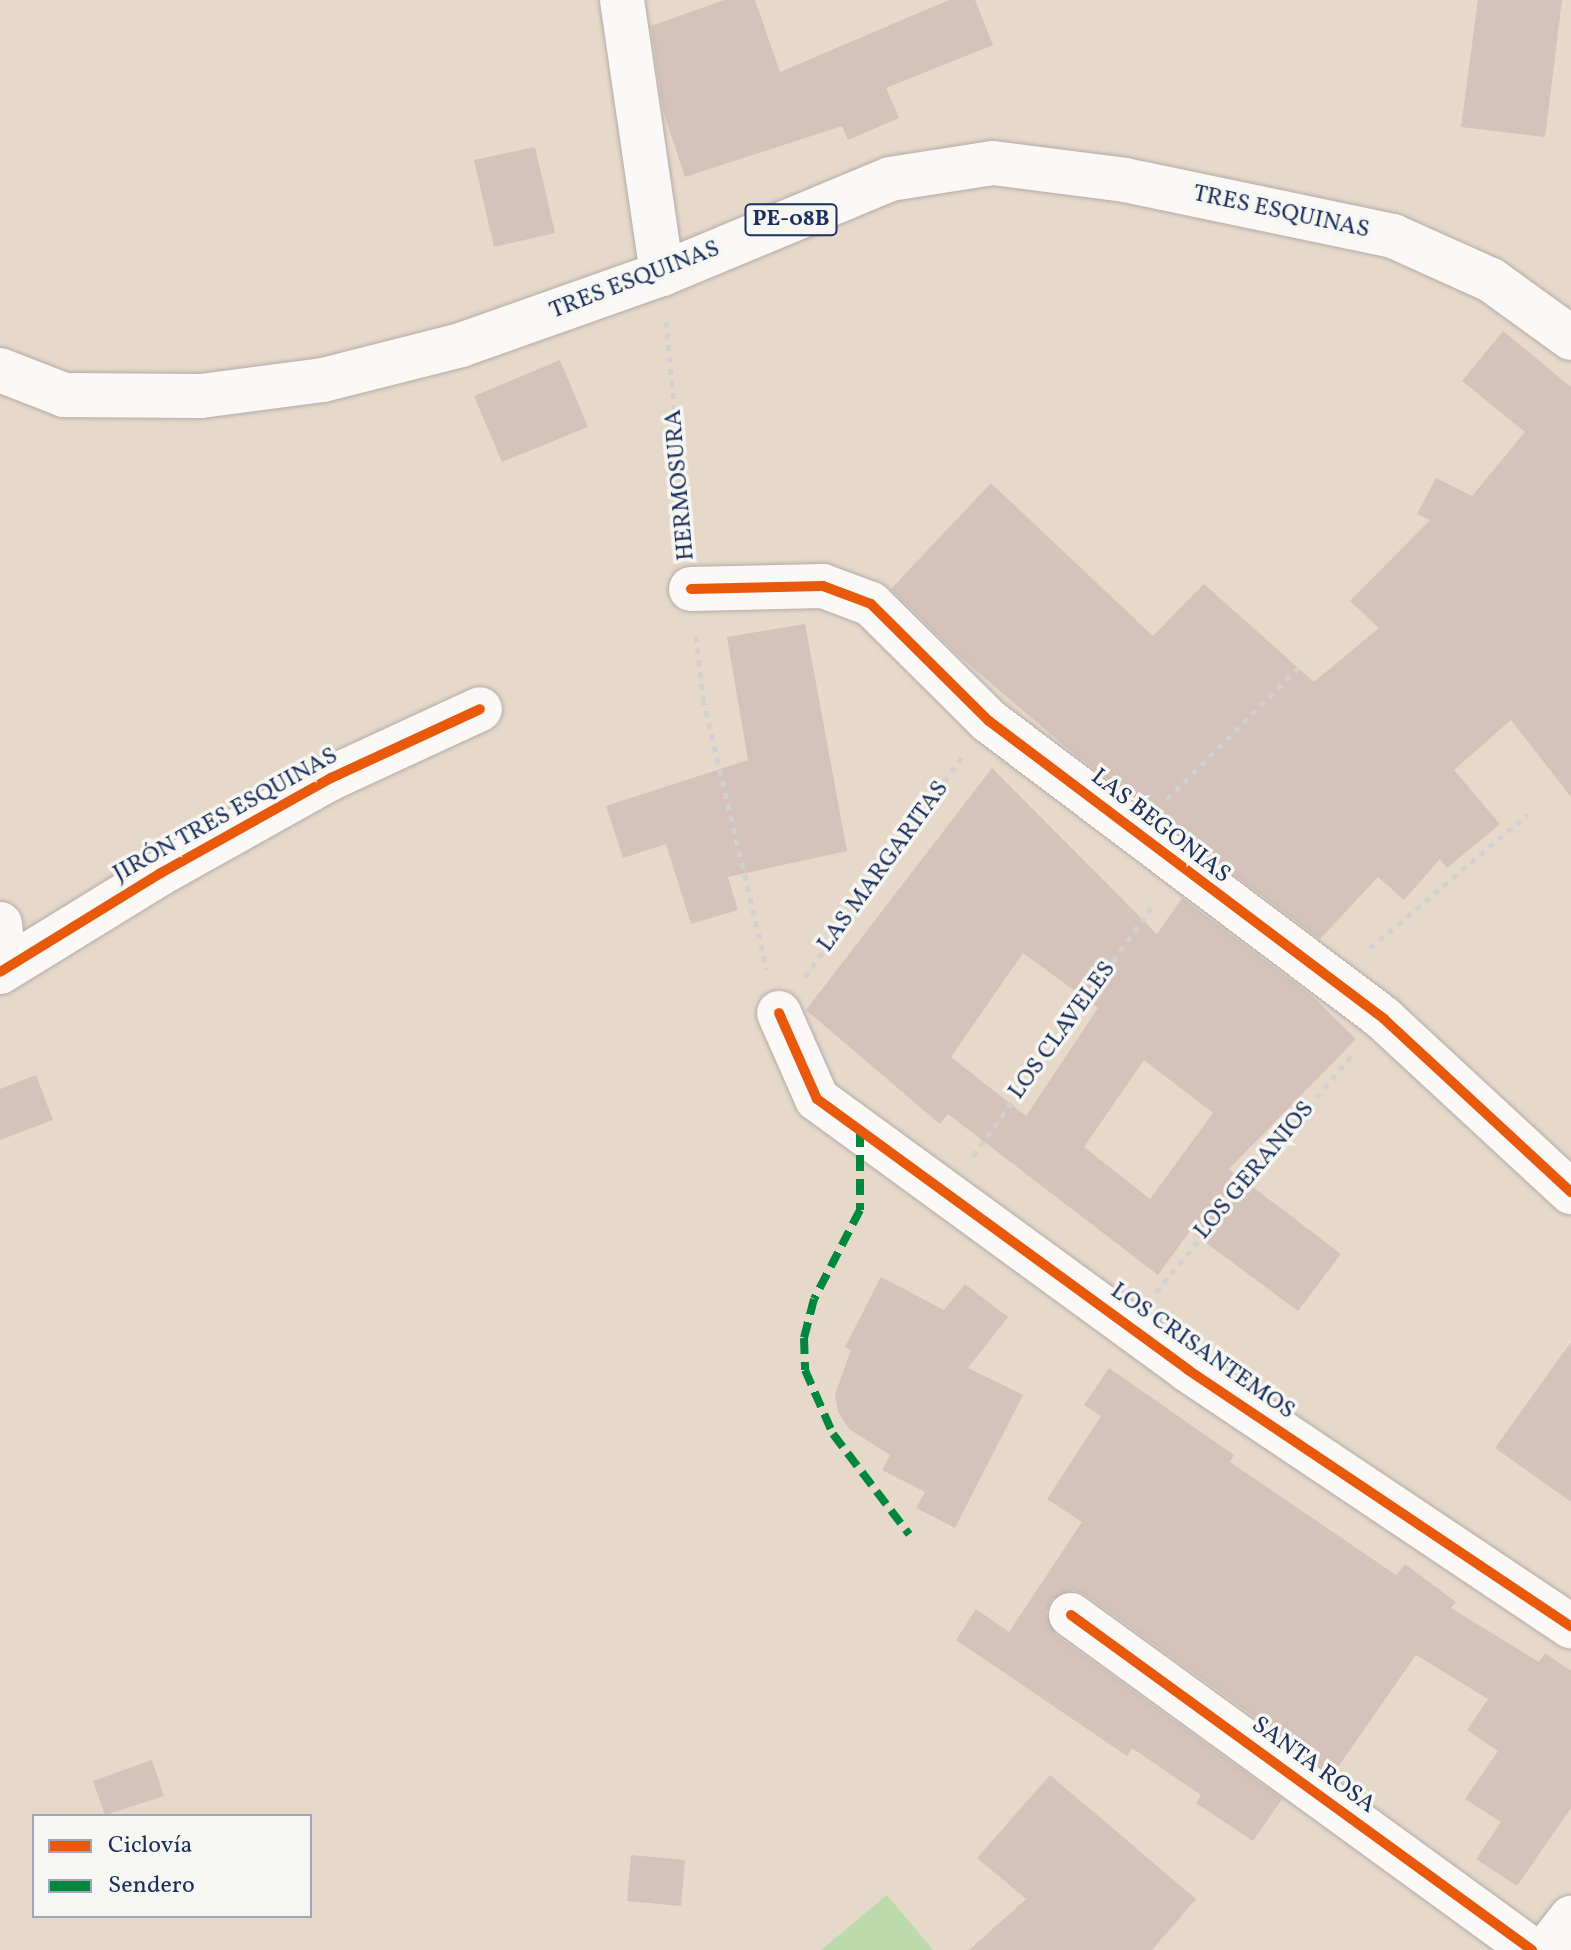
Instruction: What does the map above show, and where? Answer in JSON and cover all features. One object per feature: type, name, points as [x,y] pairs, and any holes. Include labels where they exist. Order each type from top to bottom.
[{"type":"main road","points":[[622,0],[662,274]]},
{"type":"main road","name":"TRES ESQUINAS","points":[[0,370],[64,395],[201,396],[323,380],[461,345],[662,274],[890,179],[993,163],[1125,180],[1393,236],[1491,280],[1571,338]]},
{"type":"main road","name":"LAS BEGONIAS","points":[[691,589],[823,586],[871,604],[989,721],[1384,1019],[1571,1192]]},
{"type":"main road","name":"JIRÓN TRES ESQUINAS","points":[[2,970],[331,778],[480,709]]},
{"type":"main road","points":[[0,924],[2,970]]},
{"type":"main road","name":"LOS CRISANTEMOS","points":[[779,1013],[817,1099],[1129,1326],[1571,1626]]},
{"type":"main road","name":"SANTA ROSA","points":[[1071,1615],[1532,1950]]},
{"type":"main road","points":[[1546,1950],[1571,1918]]},
{"type":"path","points":[[1134,832],[1299,667]]},
{"type":"path","points":[[1332,981],[1528,814]]},
{"type":"green space","points":[[887,1895],[933,1950],[821,1950]]},
{"type":"building","points":[[724,0],[755,0],[780,72],[949,0],[975,0],[993,45],[886,88],[899,118],[848,140],[842,126],[685,177],[663,110],[651,26]]},
{"type":"building","points":[[1478,0],[1562,0],[1545,137],[1461,127]]},
{"type":"building","points":[[535,147],[555,233],[494,247],[474,160]]},
{"type":"building","points":[[1503,331],[1571,387],[1571,797],[1511,720],[1454,770],[1500,824],[1447,868],[1440,859],[1404,900],[1378,877],[1320,939],[1197,847],[1151,802],[1146,808],[1067,748],[957,654],[891,589],[991,483],[1153,636],[1204,584],[1314,682],[1379,628],[1350,601],[1430,520],[1417,514],[1436,478],[1472,496],[1525,432],[1462,381]]},
{"type":"building","points":[[560,360],[588,427],[502,462],[474,396]]},
{"type":"building","points":[[805,624],[847,851],[728,877],[738,910],[691,924],[666,844],[623,858],[606,806],[748,760],[727,637]]},
{"type":"building","points":[[992,768],[1157,934],[1182,898],[1312,996],[1356,1039],[1229,1169],[1341,1254],[1298,1311],[1190,1231],[1158,1275],[948,1114],[940,1124],[806,1010]],"holes":[[[1023,953],[1098,1008],[1026,1116],[951,1057]],[[1144,1060],[1213,1113],[1150,1199],[1084,1147]]]},
{"type":"building","points":[[36,1075],[53,1120],[0,1140],[0,1089]]},
{"type":"building","points":[[881,1277],[944,1310],[965,1284],[1008,1317],[968,1368],[1023,1395],[955,1528],[916,1508],[925,1492],[882,1470],[890,1455],[849,1429],[838,1412],[835,1395],[851,1350],[845,1347]]},
{"type":"building","points":[[1571,1342],[1571,1502],[1495,1448]]},
{"type":"building","points":[[1109,1368],[1234,1455],[1230,1462],[1396,1575],[1405,1564],[1456,1602],[1451,1608],[1539,1662],[1545,1653],[1571,1671],[1571,1808],[1517,1886],[1476,1859],[1501,1822],[1465,1799],[1498,1751],[1467,1730],[1488,1699],[1416,1655],[1333,1774],[1086,1595],[1073,1590],[1051,1600],[1046,1613],[1056,1635],[1282,1799],[1253,1841],[1196,1803],[1201,1795],[1132,1748],[1127,1756],[956,1640],[976,1609],[1009,1632],[1082,1522],[1047,1499],[1101,1416],[1084,1405]]},
{"type":"building","points":[[152,1760],[164,1796],[105,1814],[93,1781]]},
{"type":"building","points":[[1050,1775],[1196,1899],[1152,1950],[969,1950],[1026,1899],[977,1858]]},
{"type":"building","points":[[631,1855],[685,1860],[681,1906],[627,1901]]},
{"type":"marked path","points":[[860,1131],[860,1210],[814,1299],[804,1338],[805,1370],[833,1434],[909,1534]]},
{"type":"cycle path","points":[[691,589],[823,586],[871,604],[989,721],[1384,1019],[1571,1192]]},
{"type":"cycle path","points":[[0,972],[161,873],[331,778],[480,709]]},
{"type":"cycle path","points":[[779,1013],[817,1099],[1188,1370],[1571,1626]]},
{"type":"cycle path","points":[[1071,1615],[1532,1950]]}]
